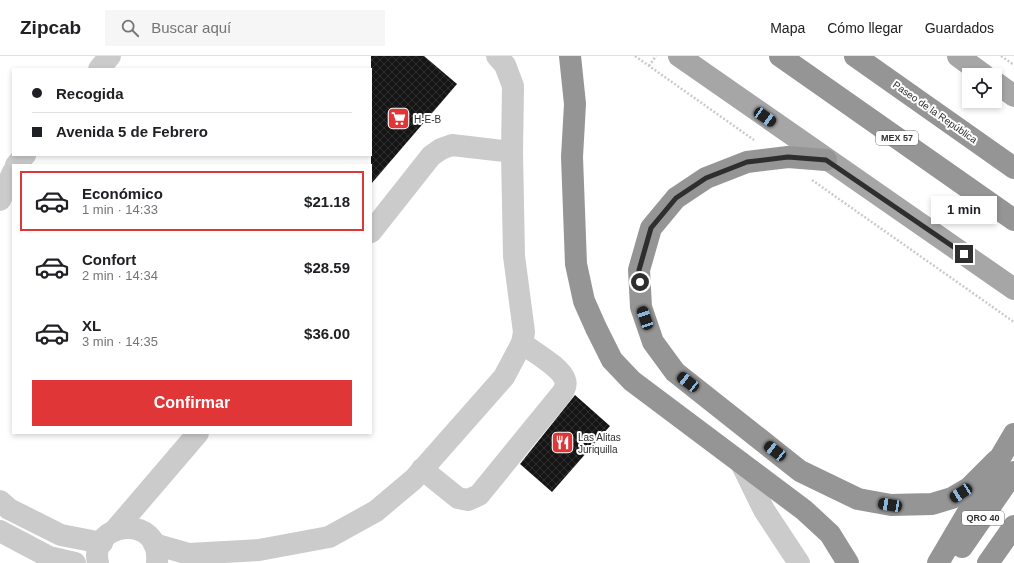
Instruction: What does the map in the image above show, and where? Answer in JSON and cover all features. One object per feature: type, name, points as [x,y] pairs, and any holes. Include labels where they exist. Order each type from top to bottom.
[{"type":"highway","points":[[570,56],[574,104],[572,157],[576,264],[584,301],[612,360],[632,381],[804,510],[830,534],[848,563]]},
{"type":"highway","name":"MEX 57","points":[[780,56],[1014,220]]},
{"type":"highway","name":"Paseo de la República","points":[[855,56],[1014,168]]},
{"type":"highway","points":[[826,160],[780,158],[747,162],[706,178],[676,198],[651,228],[639,270],[641,307],[653,342],[675,372],[800,471],[858,499],[890,505],[932,504],[952,498],[1005,467]]},
{"type":"highway","points":[[938,563],[1005,467],[1014,434]]},
{"type":"highway","name":"QRO 40","points":[[951,563],[1005,467]]},
{"type":"highway","name":"QRO 40","points":[[988,563],[1014,526]]},
{"type":"main road","points":[[679,56],[826,160],[1014,289]]},
{"type":"main road","points":[[958,56],[974,68]]},
{"type":"main road","points":[[1002,87],[1014,96]]},
{"type":"lane","points":[[100,68],[110,56]]},
{"type":"lane","points":[[105,545],[124,527],[142,531],[154,548],[180,558],[259,550],[330,537],[376,510],[414,479],[504,377],[522,343],[524,332],[514,256],[512,152],[513,86],[505,65],[497,56]]},
{"type":"lane","points":[[372,231],[431,156],[441,149],[452,145],[512,152]]},
{"type":"lane","points":[[17,164],[24,156]]},
{"type":"lane","points":[[0,200],[12,174]]},
{"type":"lane","points":[[422,469],[458,498],[468,500],[479,495],[563,392],[567,385],[560,372],[522,343]]},
{"type":"lane","points":[[105,545],[147,491],[197,434]]},
{"type":"lane","points":[[741,463],[764,510],[799,563]]},
{"type":"lane","points":[[147,491],[154,548]]},
{"type":"lane","points":[[0,501],[9,509],[62,535],[105,545]]},
{"type":"lane","points":[[0,531],[49,557],[75,563]]},
{"type":"path","points":[[634,56],[780,158]]},
{"type":"path","points":[[649,66],[656,56]]},
{"type":"path","points":[[1001,56],[1014,65]]},
{"type":"path","points":[[806,176],[1014,322]]},
{"type":"building","points":[[371,56],[424,56],[457,84],[372,183],[372,68]]},
{"type":"building","name":"Las Alitas Juriquilla","points":[[575,395],[610,426],[552,492],[520,464]]},
{"type":"place","name":"H-E-B","points":[[399,119]]},
{"type":"place","name":"Las Alitas Juriquilla","points":[[563,443]]},
{"type":"route","points":[[640,282],[639,270],[651,228],[676,198],[706,178],[747,162],[788,157],[826,160],[964,254]]}]
